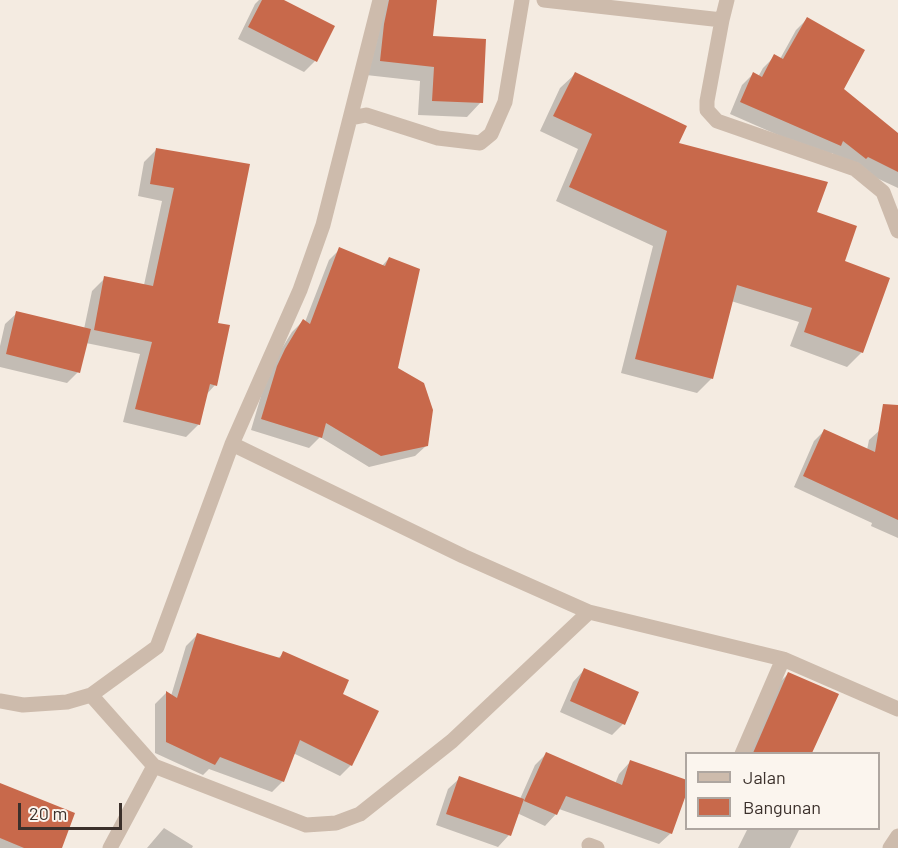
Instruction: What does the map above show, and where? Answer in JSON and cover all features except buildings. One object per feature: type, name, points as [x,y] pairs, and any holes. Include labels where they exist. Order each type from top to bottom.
[{"type":"street","points":[[0,701],[23,705],[67,702],[90,695],[157,647],[232,444],[300,290],[323,225],[380,0]]},
{"type":"street","points":[[351,118],[366,115],[438,138],[480,143],[491,134],[505,102],[522,0]]},
{"type":"street","points":[[544,0],[722,20]]},
{"type":"street","points":[[727,0],[707,101],[708,110],[717,121],[855,169],[883,192],[898,231]]},
{"type":"street","points":[[232,444],[463,556],[589,612],[783,659],[898,710]]},
{"type":"street","points":[[90,695],[154,766],[306,825],[336,823],[360,814],[452,741],[589,612]]},
{"type":"street","points":[[741,752],[783,659]]},
{"type":"street","points":[[110,848],[154,766]]},
{"type":"street","points":[[890,848],[898,836]]}]
